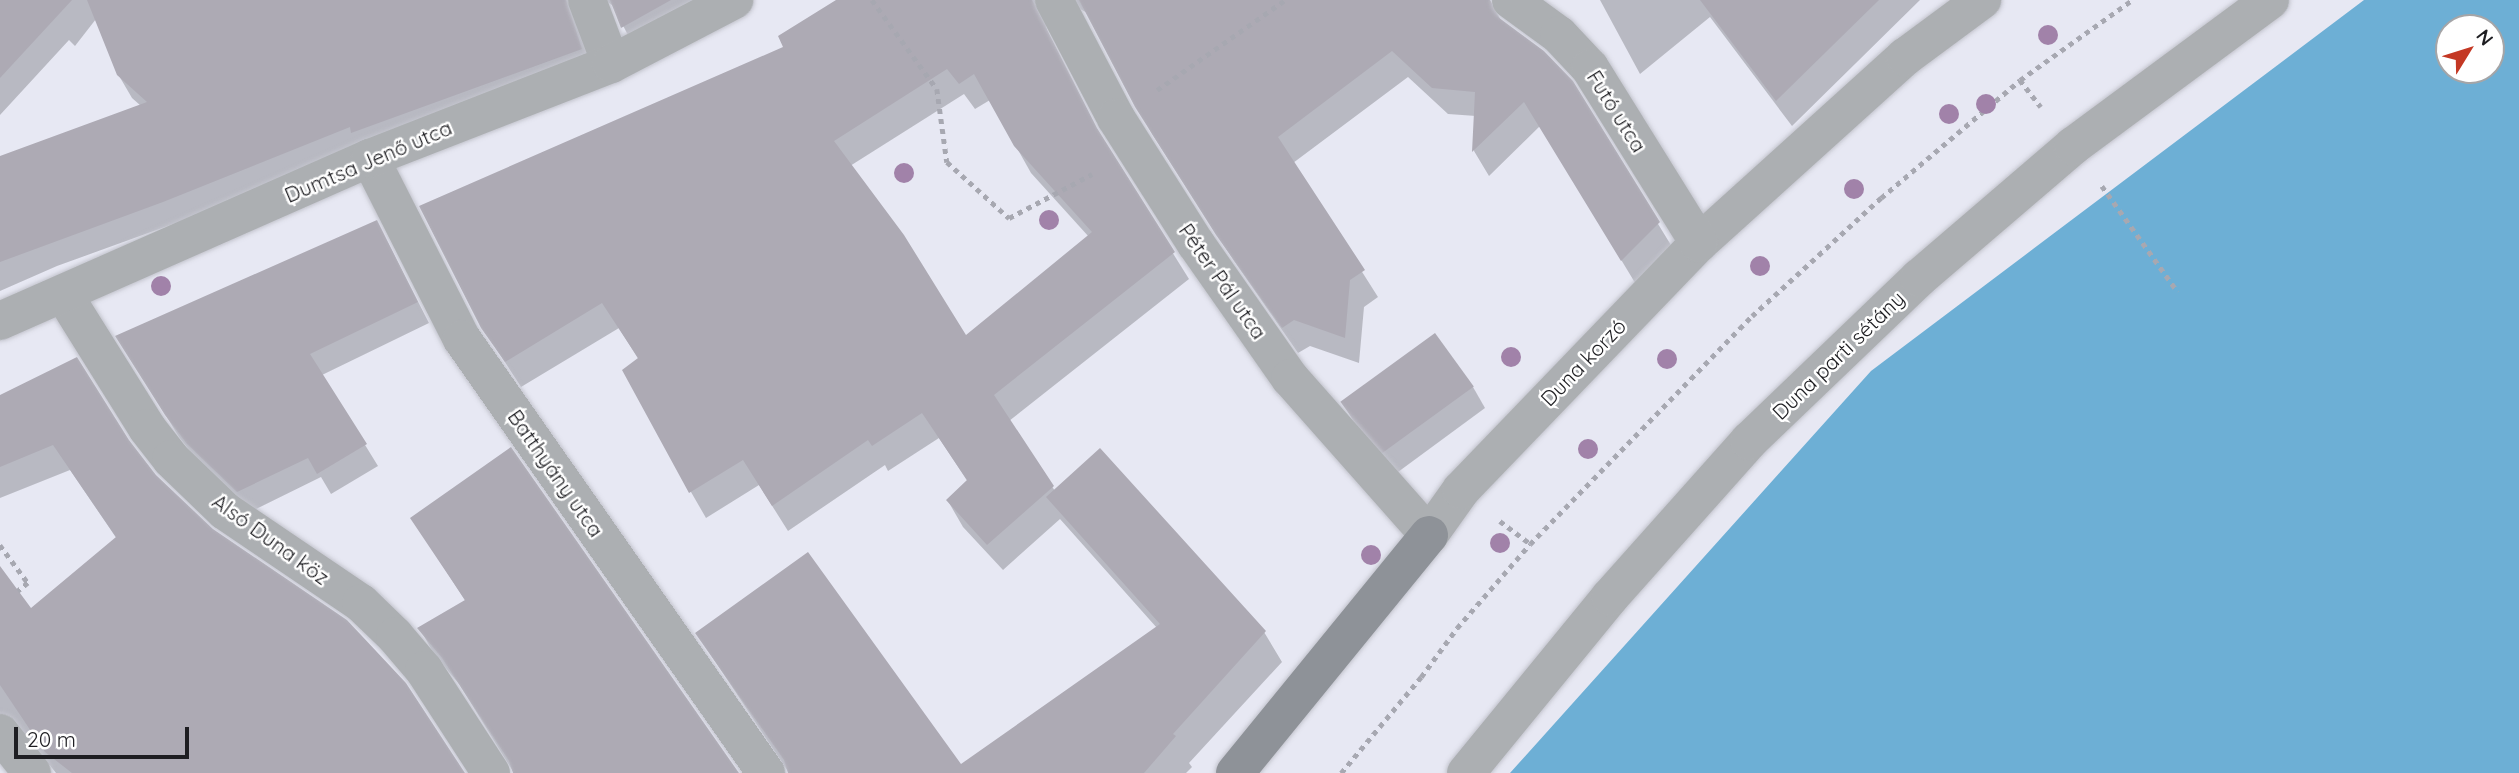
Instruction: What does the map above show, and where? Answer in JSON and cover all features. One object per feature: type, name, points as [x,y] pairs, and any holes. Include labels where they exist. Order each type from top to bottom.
[{"type":"street","points":[[587,0],[611,64]]},
{"type":"street","name":"Dumtsa Jenő utca","points":[[0,321],[370,158],[611,64],[734,0]]},
{"type":"street","name":"Péter Pál utca","points":[[1054,0],[1116,118],[1196,244],[1290,378],[1429,536]]},
{"type":"street","name":"Futó utca","points":[[1511,0],[1559,35],[1590,68],[1699,243]]},
{"type":"street","name":"Duna korzó","points":[[1235,773],[1429,536],[1461,490],[1699,243],[1905,57],[1982,0]]},
{"type":"street","name":"Duna parti sétány","points":[[1466,773],[1611,597],[1749,441],[1919,278],[2073,146],[2270,0]]},
{"type":"street","name":"Batthyány utca","points":[[370,158],[462,339],[765,773]]},
{"type":"street","name":"Alsó Duna köz","points":[[64,295],[147,428],[172,459],[225,511],[361,603],[395,636],[424,670],[491,773]]},
{"type":"street","points":[[0,733],[32,773]]},
{"type":"path","points":[[872,0],[937,89],[947,162],[1009,218],[1136,151]]},
{"type":"path","points":[[1116,118],[1285,0]]},
{"type":"path","points":[[1341,773],[1457,628],[1530,544],[1752,316],[1881,198],[2020,80],[2132,0]]},
{"type":"path","points":[[2073,146],[2178,292]]},
{"type":"path","points":[[0,545],[28,583],[18,591]]},
{"type":"water","points":[[2364,0],[2519,0],[2519,773],[1510,773],[1871,371]]},
{"type":"building","points":[[0,0],[72,0],[0,78]]},
{"type":"building","points":[[87,0],[566,0],[582,49],[351,133],[350,127],[163,202],[0,262],[0,156],[147,102],[117,75]]},
{"type":"building","points":[[610,0],[671,0],[621,28]]},
{"type":"building","points":[[836,0],[1032,0],[1097,128],[1175,252],[994,395],[1054,486],[987,545],[946,500],[967,480],[922,413],[872,446],[868,440],[772,506],[743,460],[689,493],[622,370],[638,358],[602,303],[505,362],[481,328],[419,206],[783,47],[778,36]],"holes":[[[947,69],[959,84],[974,74],[1014,146],[1092,232],[966,335],[904,235],[834,141]]]},
{"type":"building","points":[[1079,0],[1490,0],[1498,17],[1544,51],[1573,81],[1660,222],[1621,261],[1524,102],[1472,152],[1475,92],[1432,88],[1392,51],[1278,137],[1365,270],[1350,280],[1345,338],[1294,320],[1282,328],[1216,235],[1135,107]]},
{"type":"building","points":[[1700,0],[1879,0],[1776,101]]},
{"type":"building","points":[[377,220],[418,302],[310,354],[367,444],[317,474],[308,458],[237,492],[187,444],[165,415],[115,336]]},
{"type":"building","points":[[1435,333],[1474,386],[1379,455],[1340,402]]},
{"type":"building","points":[[77,357],[129,440],[156,475],[213,529],[347,620],[406,683],[465,773],[72,773],[45,752],[0,685],[0,566],[31,608],[116,537],[53,445],[0,467],[0,395]]},
{"type":"building","points":[[511,447],[739,773],[513,773],[509,761],[442,658],[417,628],[465,600],[410,518]]},
{"type":"building","points":[[1100,448],[1266,631],[1173,734],[1176,736],[1144,773],[788,773],[784,760],[695,633],[808,552],[961,764],[1160,624],[1046,497]]}]
